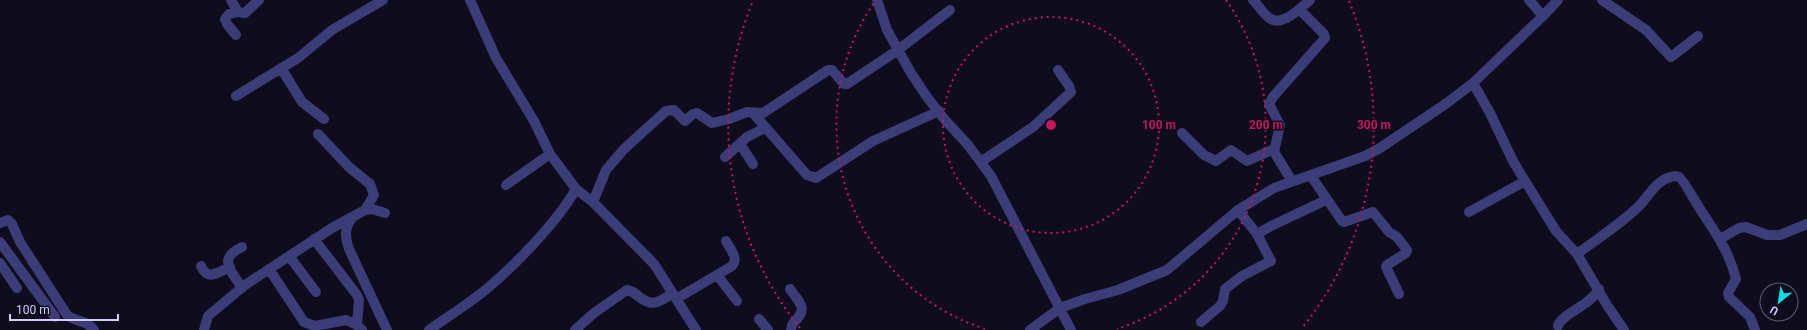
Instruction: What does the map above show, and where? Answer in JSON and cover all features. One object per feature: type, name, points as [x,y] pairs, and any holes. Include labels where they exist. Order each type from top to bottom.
[{"type":"street","points":[[231,0],[238,12]]},
{"type":"street","points":[[236,35],[225,19],[229,14],[238,12],[245,13],[259,0]]},
{"type":"street","points":[[236,96],[298,58],[332,30],[383,0]]},
{"type":"street","points":[[470,0],[496,58],[534,121],[550,154],[576,189],[592,202],[654,264],[696,330]]},
{"type":"street","points":[[877,0],[887,30],[911,73],[939,112],[982,162],[991,176],[1071,330]]},
{"type":"street","points":[[1253,0],[1267,17],[1275,21],[1284,19],[1300,10],[1310,0]]},
{"type":"street","points":[[1529,0],[1543,16]]},
{"type":"street","points":[[1030,330],[1060,308],[1118,290],[1168,270],[1238,210],[1274,188],[1365,156],[1380,148],[1447,103],[1473,83],[1558,0]]},
{"type":"street","points":[[1602,0],[1646,30],[1671,57],[1698,36]]},
{"type":"street","points":[[592,202],[606,170],[624,150],[666,111],[674,110],[685,120],[697,113],[710,123],[729,119],[747,112],[763,113],[828,70],[832,70],[844,84],[848,84],[898,50],[950,10]]},
{"type":"street","points":[[1292,181],[1275,156],[1274,149],[1280,124],[1269,104],[1273,97],[1325,38],[1324,34],[1300,10]]},
{"type":"street","points":[[281,68],[302,102],[324,119]]},
{"type":"street","points":[[982,162],[1033,128],[1071,92],[1069,86],[1058,70]]},
{"type":"street","points":[[1473,83],[1525,181],[1556,230],[1577,254],[1623,329]]},
{"type":"street","points":[[753,112],[765,128],[807,175],[816,178],[873,141],[939,112]]},
{"type":"street","points":[[725,157],[747,137],[765,128]]},
{"type":"street","points":[[1182,133],[1204,155],[1216,161],[1231,150],[1244,161],[1247,161],[1274,149]]},
{"type":"street","points":[[318,134],[349,167],[370,184],[374,195],[365,210]]},
{"type":"street","points":[[740,144],[753,164]]},
{"type":"street","points":[[506,185],[550,154]]},
{"type":"street","points":[[1311,176],[1326,200],[1343,222],[1374,212],[1381,222],[1397,237],[1407,250],[1406,253],[1386,267],[1398,294]]},
{"type":"street","points":[[1577,254],[1629,215],[1661,181],[1676,176],[1682,179],[1689,193],[1720,240],[1732,264],[1736,279],[1728,293],[1728,297],[1750,316],[1755,330]]},
{"type":"street","points":[[1469,212],[1525,181]]},
{"type":"street","points":[[429,330],[499,278],[566,207],[576,189]]},
{"type":"street","points":[[1257,234],[1326,200]]},
{"type":"street","points":[[204,330],[208,316],[269,268],[332,228],[365,210],[372,209],[385,213]]},
{"type":"street","points":[[1201,322],[1220,306],[1223,301],[1225,289],[1242,276],[1270,263],[1270,259],[1257,234],[1238,210]]},
{"type":"street","points":[[354,217],[349,222],[345,238],[387,330]]},
{"type":"street","points":[[0,223],[8,220],[12,224],[20,242],[67,315],[71,319],[88,324],[94,330]]},
{"type":"street","points":[[1720,240],[1739,228],[1746,227],[1767,234],[1780,235],[1807,224]]},
{"type":"street","points":[[314,239],[357,295],[359,300],[360,328]]},
{"type":"street","points":[[575,330],[594,313],[627,290],[632,290],[648,303],[654,304],[717,275],[735,262],[735,258],[726,241]]},
{"type":"street","points":[[0,242],[55,317]]},
{"type":"street","points":[[242,247],[232,252],[229,256],[228,264],[242,288]]},
{"type":"street","points":[[289,256],[316,292]]},
{"type":"street","points":[[0,262],[17,288]]},
{"type":"street","points":[[201,266],[207,275],[211,275],[230,267]]},
{"type":"street","points":[[269,268],[304,322],[315,326],[346,320],[360,328]]},
{"type":"street","points":[[717,275],[738,301]]},
{"type":"street","points":[[790,289],[800,304],[802,311],[802,314],[792,324],[791,330]]},
{"type":"street","points":[[1558,326],[1560,320],[1589,301],[1598,289]]},
{"type":"street","points":[[759,319],[768,330]]}]
